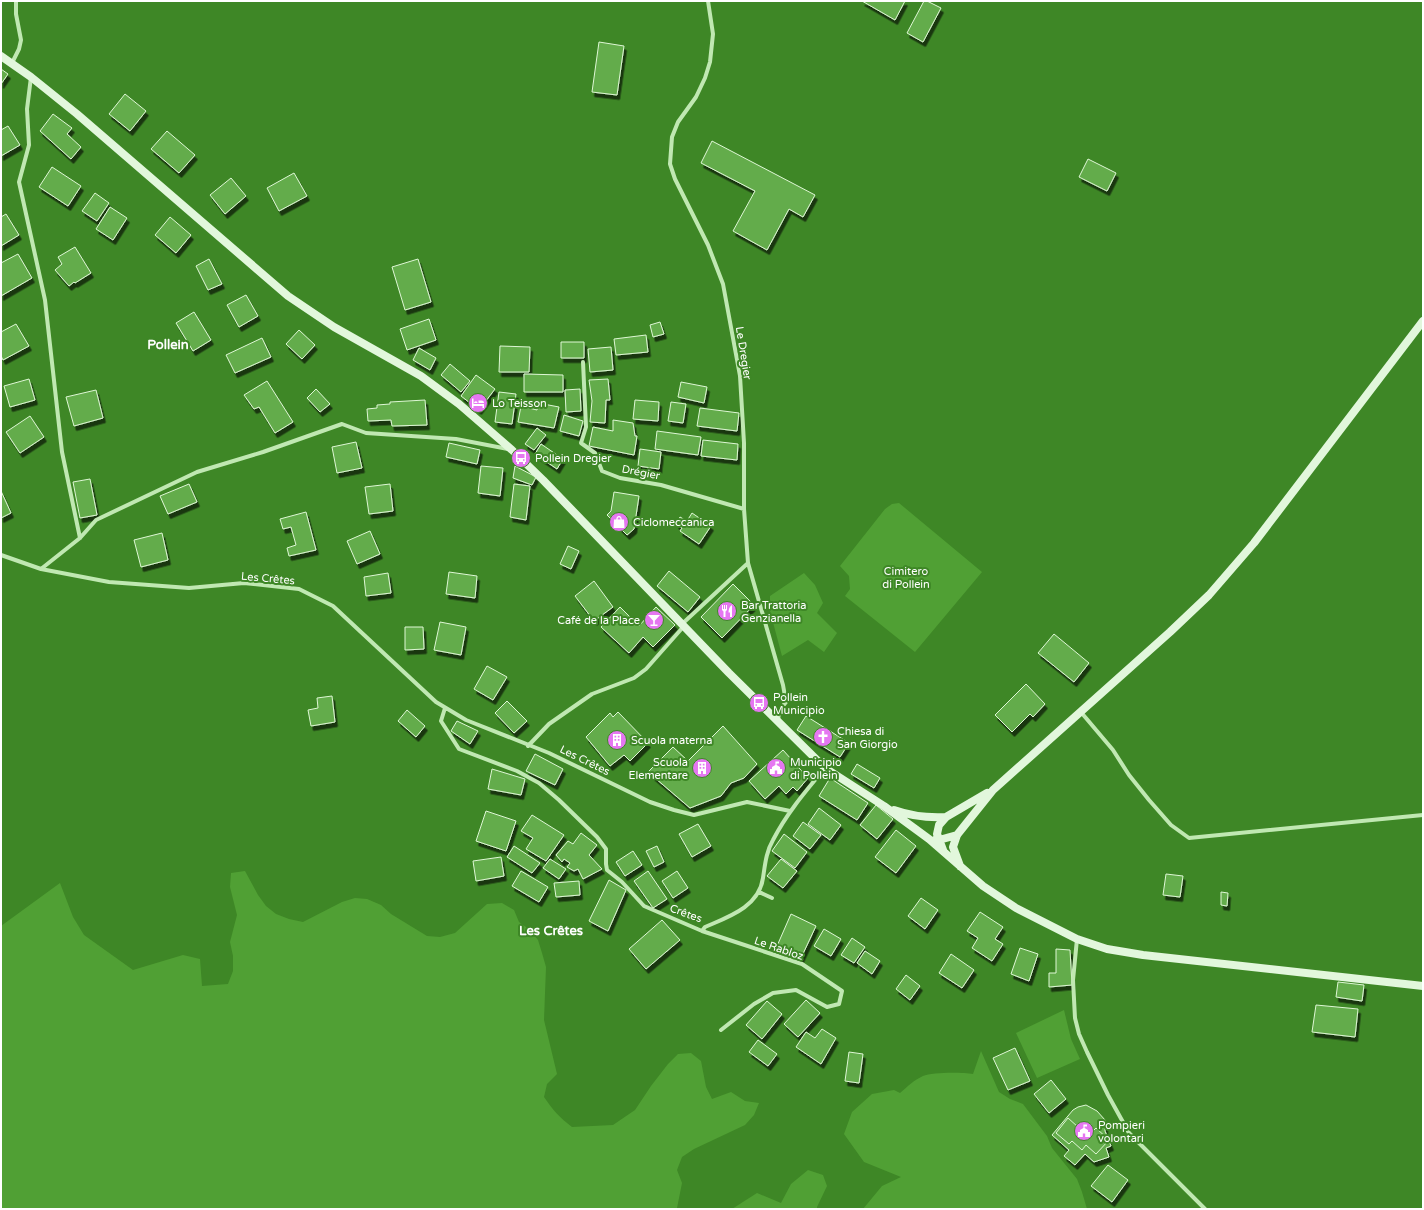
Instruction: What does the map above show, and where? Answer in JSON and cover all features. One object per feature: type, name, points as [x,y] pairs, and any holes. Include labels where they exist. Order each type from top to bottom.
[{"type":"main road","points":[[1,56],[31,77],[77,114],[288,296],[334,327],[421,376],[459,404],[512,450],[543,480],[683,625],[825,768],[884,806],[929,839],[983,886],[1016,908],[1077,939],[1107,949],[1143,955],[1423,986]]},
{"type":"main road","points":[[961,867],[954,847],[957,835],[993,790],[1170,632],[1209,595],[1254,543],[1423,321]]},
{"type":"main road","points":[[944,853],[937,834],[940,825],[946,817],[993,790]]},
{"type":"main road","points":[[884,806],[906,814],[928,818],[946,817]]},
{"type":"main road","points":[[929,839],[939,840],[957,835]]},
{"type":"street","points":[[12,63],[19,49],[21,40],[16,14],[16,1]]},
{"type":"street","name":"Le Dregier","points":[[708,1],[713,34],[710,62],[705,78],[696,97],[678,122],[672,137],[670,164],[675,179],[708,245],[723,284],[740,376],[744,443],[744,509],[748,562],[783,685],[786,702],[779,711],[778,722]]},
{"type":"street","points":[[31,77],[27,109],[29,144],[19,182],[45,300],[62,452],[80,538]]},
{"type":"street","name":"Drégier","points":[[583,362],[586,427],[581,443],[595,453],[602,471],[620,478],[661,485],[744,509]]},
{"type":"street","points":[[41,569],[80,538],[96,520],[197,472],[263,452],[342,424],[366,433],[456,439],[512,450]]},
{"type":"street","name":"Les Crêtes","points":[[1,555],[41,569],[109,582],[189,588],[244,583],[299,590],[333,606],[436,702],[466,720],[528,746],[549,753],[650,802],[674,810],[694,815],[746,802],[790,811]]},
{"type":"street","points":[[528,746],[549,724],[592,694],[634,678],[646,669],[683,625],[748,562]]},
{"type":"street","name":"Crêtes","points":[[445,708],[441,721],[459,749],[517,771],[539,783],[597,837],[606,849],[607,870],[622,882],[644,906],[702,931],[705,927],[739,912],[751,902],[758,892]]},
{"type":"street","points":[[1080,711],[1113,750],[1129,775],[1149,800],[1171,825],[1189,838],[1423,815]]},
{"type":"street","points":[[772,898],[758,892],[763,881],[766,855],[790,811],[825,768]]},
{"type":"street","name":"Le Rabloz","points":[[702,931],[802,964],[842,991],[839,1004],[827,1007],[796,990],[773,993],[754,1004],[721,1030]]},
{"type":"street","points":[[1077,939],[1073,980],[1075,1018],[1084,1046],[1129,1133],[1205,1209]]},
{"type":"green space","name":"Cimitero di Pollein","points":[[899,503],[982,572],[915,652],[845,596],[850,589],[849,576],[840,566],[885,509],[892,504]]},
{"type":"green space","points":[[804,573],[815,585],[823,603],[817,613],[837,633],[824,652],[808,640],[782,656],[770,611],[770,596]]},
{"type":"green space","points":[[245,871],[258,895],[266,906],[276,914],[303,922],[342,902],[355,898],[367,899],[381,905],[391,914],[427,936],[440,937],[455,933],[487,904],[502,903],[514,910],[519,922],[530,930],[538,940],[546,967],[544,1020],[557,1074],[547,1084],[544,1097],[556,1113],[572,1127],[613,1125],[635,1110],[651,1086],[678,1054],[691,1053],[701,1061],[706,1087],[712,1099],[731,1092],[745,1101],[759,1103],[754,1115],[745,1125],[694,1149],[682,1157],[677,1170],[682,1183],[677,1208],[675,1209],[1,1209],[1,926],[60,883],[73,917],[84,935],[133,970],[183,955],[200,959],[202,986],[228,984],[233,971],[233,956],[230,942],[237,915],[230,887],[231,873]]},
{"type":"green space","points":[[1064,1010],[1071,1039],[1080,1059],[1037,1078],[1016,1033]]},
{"type":"green space","points":[[981,1051],[999,1092],[1010,1099],[1023,1104],[1047,1136],[1052,1148],[1077,1179],[1087,1209],[863,1209],[882,1186],[901,1177],[864,1162],[844,1134],[852,1112],[872,1094],[894,1090],[900,1093],[923,1076],[947,1073],[973,1074]]},
{"type":"green space","points":[[808,1170],[823,1175],[827,1186],[817,1209],[732,1209],[757,1193],[781,1203],[791,1184]]},
{"type":"building","points":[[862,1],[905,1],[895,20]]},
{"type":"building","points":[[924,1],[941,8],[923,42],[907,33]]},
{"type":"building","points":[[599,42],[624,46],[617,95],[592,92]]},
{"type":"building","points":[[1,69],[8,74],[1,84]]},
{"type":"building","points":[[125,94],[146,111],[130,131],[109,114]]},
{"type":"building","points":[[53,114],[72,128],[67,134],[81,147],[71,159],[40,131]]},
{"type":"building","points":[[8,126],[20,145],[1,156],[1,130]]},
{"type":"building","points":[[167,131],[195,155],[179,173],[151,149]]},
{"type":"building","points":[[712,141],[815,195],[803,217],[789,209],[767,250],[733,231],[755,191],[701,163]]},
{"type":"building","points":[[1088,159],[1116,173],[1107,191],[1079,177]]},
{"type":"building","points":[[52,167],[81,186],[68,206],[39,187]]},
{"type":"building","points":[[294,173],[307,196],[279,211],[267,188]]},
{"type":"building","points":[[231,178],[246,196],[225,214],[210,195]]},
{"type":"building","points":[[95,193],[109,203],[97,221],[82,211]]},
{"type":"building","points":[[110,207],[127,218],[113,240],[96,229]]},
{"type":"building","points":[[6,214],[19,235],[1,246],[1,217]]},
{"type":"building","points":[[170,217],[191,235],[176,253],[155,235]]},
{"type":"building","points":[[75,247],[91,273],[69,286],[55,270],[62,264],[58,257]]},
{"type":"building","points":[[18,254],[32,278],[1,296],[1,263]]},
{"type":"building","points":[[209,259],[222,284],[208,290],[196,266]]},
{"type":"building","points":[[418,259],[431,302],[405,310],[392,267]]},
{"type":"building","points":[[246,295],[258,316],[239,327],[227,305]]},
{"type":"building","points":[[194,312],[211,340],[193,351],[176,323]]},
{"type":"building","points":[[429,319],[436,340],[407,350],[400,329]]},
{"type":"building","points":[[660,322],[664,334],[653,337],[650,325]]},
{"type":"building","points":[[16,324],[29,346],[3,360],[1,356],[1,332]]},
{"type":"building","points":[[299,330],[315,345],[302,359],[286,344]]},
{"type":"building","points":[[646,335],[648,352],[616,355],[614,339]]},
{"type":"building","points":[[262,338],[271,357],[235,373],[226,355]]},
{"type":"building","points":[[561,342],[584,342],[584,358],[561,358]]},
{"type":"building","points":[[500,346],[530,347],[529,372],[499,372]]},
{"type":"building","points":[[611,347],[613,370],[590,372],[588,349]]},
{"type":"building","points":[[419,348],[436,358],[430,370],[413,360]]},
{"type":"building","points":[[450,364],[470,381],[461,392],[441,375]]},
{"type":"building","points":[[524,374],[563,375],[563,392],[524,392]]},
{"type":"building","points":[[476,375],[495,389],[479,410],[461,396]]},
{"type":"building","points":[[29,379],[35,400],[10,407],[4,386]]},
{"type":"building","points":[[608,379],[610,400],[606,400],[605,423],[590,422],[592,401],[589,380]]},
{"type":"building","points":[[267,381],[293,422],[275,433],[259,407],[254,409],[244,395]]},
{"type":"building","points":[[681,382],[707,387],[704,403],[678,397]]},
{"type":"building","points":[[316,389],[330,404],[320,412],[307,398]]},
{"type":"building","points":[[580,389],[581,411],[566,412],[565,390]]},
{"type":"building","points":[[96,390],[103,418],[74,426],[66,397]]},
{"type":"building","points":[[499,392],[516,394],[512,424],[495,422]]},
{"type":"building","points":[[425,400],[427,425],[392,426],[391,420],[368,421],[367,409],[377,408],[377,405],[390,404],[390,402]]},
{"type":"building","points":[[635,400],[659,402],[658,421],[633,419]]},
{"type":"building","points":[[671,402],[686,404],[683,423],[668,421]]},
{"type":"building","points":[[538,403],[559,407],[554,428],[518,422],[521,406],[537,410]]},
{"type":"building","points":[[700,408],[739,413],[737,431],[697,426]]},
{"type":"building","points":[[564,415],[583,421],[579,436],[560,431]]},
{"type":"building","points":[[30,416],[44,437],[20,453],[6,432]]},
{"type":"building","points":[[613,420],[633,423],[635,436],[637,436],[634,455],[589,446],[593,427],[613,431]]},
{"type":"building","points":[[537,428],[546,435],[534,450],[525,444]]},
{"type":"building","points":[[657,431],[701,437],[698,455],[655,449]]},
{"type":"building","points":[[703,440],[738,444],[737,460],[701,456]]},
{"type":"building","points":[[356,442],[362,468],[337,473],[332,447]]},
{"type":"building","points":[[449,443],[480,450],[477,464],[446,457]]},
{"type":"building","points":[[541,444],[563,459],[557,469],[535,454]]},
{"type":"building","points":[[640,449],[661,452],[659,469],[638,466]]},
{"type":"building","points":[[481,466],[503,468],[500,496],[478,493]]},
{"type":"building","points":[[515,466],[536,477],[532,485],[513,478]]},
{"type":"building","points":[[90,479],[97,515],[80,518],[73,482]]},
{"type":"building","points":[[189,484],[197,502],[168,514],[160,496]]},
{"type":"building","points":[[390,484],[393,511],[369,514],[365,487]]},
{"type":"building","points":[[514,484],[530,486],[526,520],[510,517]]},
{"type":"building","points":[[1,491],[11,513],[1,518]]},
{"type":"building","points":[[614,492],[639,496],[634,529],[627,535],[607,515],[611,511]]},
{"type":"building","points":[[306,512],[316,550],[289,556],[287,548],[296,545],[291,527],[283,529],[280,519]]},
{"type":"building","points":[[692,513],[711,526],[699,544],[680,531],[682,528],[676,524],[680,517],[687,521]]},
{"type":"building","points":[[370,531],[380,554],[357,564],[347,541]]},
{"type":"building","points":[[162,533],[168,560],[141,567],[134,540]]},
{"type":"building","points":[[568,546],[579,551],[571,569],[560,564]]},
{"type":"building","points":[[669,571],[700,597],[688,612],[657,586]]},
{"type":"building","points":[[449,572],[477,576],[475,598],[446,594]]},
{"type":"building","points":[[388,573],[391,593],[366,596],[364,577]]},
{"type":"building","points":[[594,581],[613,607],[594,621],[575,596]]},
{"type":"building","name":"Bar Trattoria Genzianella","points":[[733,584],[754,605],[722,638],[701,617]]},
{"type":"building","points":[[620,607],[639,626],[656,607],[675,625],[653,647],[643,637],[629,653],[601,627]]},
{"type":"building","points":[[440,622],[466,627],[461,655],[434,650]]},
{"type":"building","points":[[405,627],[423,627],[424,649],[405,650]]},
{"type":"building","points":[[1054,634],[1089,663],[1074,682],[1038,653]]},
{"type":"building","points":[[487,666],[507,677],[493,700],[474,689]]},
{"type":"building","points":[[1026,684],[1045,704],[1033,717],[1030,714],[1012,732],[995,715]]},
{"type":"building","points":[[332,696],[335,722],[311,726],[308,710],[318,708],[317,698]]},
{"type":"building","points":[[507,701],[527,721],[514,733],[495,713]]},
{"type":"building","points":[[407,710],[425,726],[416,737],[398,721]]},
{"type":"building","name":"Scuola materna","points":[[618,712],[648,743],[630,761],[624,755],[610,766],[586,737],[610,713],[613,717]]},
{"type":"building","name":"Chiesa di San Giorgio","points":[[806,716],[849,743],[840,757],[797,730]]},
{"type":"building","points":[[457,721],[478,731],[470,744],[451,731]]},
{"type":"building","name":"Scuola Elementare","points":[[723,726],[757,764],[744,778],[731,783],[721,796],[690,808],[648,772],[673,747],[688,761]]},
{"type":"building","points":[[783,750],[808,778],[797,791],[793,787],[786,794],[779,786],[765,799],[749,781]]},
{"type":"building","points":[[535,754],[563,769],[555,785],[526,771]]},
{"type":"building","points":[[857,764],[880,778],[874,788],[851,774]]},
{"type":"building","points":[[492,769],[525,779],[521,795],[488,789]]},
{"type":"building","points":[[830,778],[868,803],[857,820],[819,796]]},
{"type":"building","points":[[876,805],[893,819],[877,839],[860,825]]},
{"type":"building","points":[[819,808],[841,825],[830,840],[808,824]]},
{"type":"building","points":[[486,811],[516,821],[506,851],[476,841]]},
{"type":"building","points":[[532,815],[564,835],[546,861],[526,849],[533,838],[521,831]]},
{"type":"building","points":[[803,822],[821,835],[810,849],[793,836]]},
{"type":"building","points":[[698,824],[711,846],[692,857],[679,834]]},
{"type":"building","points":[[896,830],[916,846],[896,873],[875,857]]},
{"type":"building","points":[[581,833],[597,845],[589,855],[602,869],[583,879],[578,869],[574,871],[567,867],[570,863],[564,859],[562,862],[556,855],[568,841],[573,844]]},
{"type":"building","points":[[784,834],[807,852],[795,868],[772,851]]},
{"type":"building","points":[[514,846],[540,863],[532,873],[507,857]]},
{"type":"building","points":[[657,846],[664,862],[654,867],[646,851]]},
{"type":"building","points":[[633,851],[642,865],[625,876],[616,862]]},
{"type":"building","points":[[501,857],[504,876],[476,881],[473,861]]},
{"type":"building","points":[[550,859],[566,869],[559,879],[543,868]]},
{"type":"building","points":[[781,859],[797,871],[783,888],[767,876]]},
{"type":"building","points":[[521,871],[548,887],[539,902],[512,886]]},
{"type":"building","points":[[648,871],[667,899],[653,908],[634,881]]},
{"type":"building","points":[[677,871],[688,888],[673,898],[662,881]]},
{"type":"building","points":[[1166,874],[1183,876],[1180,897],[1163,895]]},
{"type":"building","points":[[609,880],[626,890],[608,931],[589,921]]},
{"type":"building","points":[[579,881],[580,895],[556,897],[554,883]]},
{"type":"building","points":[[1221,892],[1228,893],[1227,906],[1221,905]]},
{"type":"building","points":[[921,898],[938,910],[925,929],[908,916]]},
{"type":"building","points":[[980,912],[1003,927],[995,939],[1003,944],[992,961],[972,948],[978,938],[967,931]]},
{"type":"building","points":[[791,914],[816,926],[801,958],[777,946]]},
{"type":"building","points":[[662,920],[680,940],[646,969],[629,949]]},
{"type":"building","points":[[824,929],[841,939],[831,956],[814,946]]},
{"type":"building","points":[[852,938],[865,947],[854,963],[841,955]]},
{"type":"building","points":[[1020,948],[1038,954],[1029,981],[1011,974]]},
{"type":"building","points":[[1056,949],[1070,950],[1072,985],[1049,987],[1049,973],[1056,973]]},
{"type":"building","points":[[865,951],[880,961],[872,974],[857,963]]},
{"type":"building","points":[[951,954],[974,970],[962,988],[939,973]]},
{"type":"building","points":[[906,975],[920,986],[910,1000],[896,989]]},
{"type":"building","points":[[1338,982],[1364,985],[1362,1001],[1336,997]]},
{"type":"building","points":[[806,1000],[820,1013],[798,1037],[784,1024]]},
{"type":"building","points":[[767,1001],[782,1014],[762,1039],[746,1025]]},
{"type":"building","points":[[1316,1005],[1358,1009],[1355,1037],[1312,1032]]},
{"type":"building","points":[[822,1029],[836,1038],[821,1064],[796,1047],[806,1032],[815,1038]]},
{"type":"building","points":[[758,1040],[777,1054],[768,1066],[749,1052]]},
{"type":"building","points":[[1015,1048],[1030,1081],[1008,1090],[993,1058]]},
{"type":"building","points":[[849,1052],[863,1054],[859,1083],[845,1081]]},
{"type":"building","points":[[1051,1080],[1066,1099],[1049,1113],[1034,1094]]},
{"type":"building","points":[[1086,1105],[1097,1111],[1105,1120],[1105,1131],[1111,1146],[1106,1148],[1109,1157],[1094,1162],[1085,1154],[1075,1165],[1064,1156],[1069,1150],[1052,1135],[1073,1110]]},
{"type":"building","points":[[1068,1118],[1078,1127],[1080,1123],[1092,1132],[1096,1128],[1109,1140],[1096,1154],[1086,1145],[1082,1150],[1072,1141],[1069,1144],[1056,1133]]},
{"type":"building","points":[[1108,1165],[1128,1180],[1112,1202],[1091,1186]]},
{"type":"place","name":"Lo Teisson","points":[[478,403]]},
{"type":"place","name":"Pollein Dregier","points":[[521,458]]},
{"type":"place","name":"Ciclomeccanica","points":[[619,522]]},
{"type":"place","name":"Bar Trattoria Genzianella","points":[[727,611]]},
{"type":"place","name":"Café de la Place","points":[[654,620]]},
{"type":"place","name":"Pollein Municipio","points":[[759,703]]},
{"type":"place","name":"Chiesa di San Giorgio","points":[[823,737]]},
{"type":"place","name":"Scuola materna","points":[[617,740]]},
{"type":"place","name":"Scuola Elementare","points":[[702,768]]},
{"type":"place","name":"Municipio di Pollein","points":[[776,768]]},
{"type":"place","name":"Pompieri volontari","points":[[1084,1131]]},
{"type":"district","name":"Pollein","points":[[168,344]]},
{"type":"district","name":"Les Crêtes","points":[[551,930]]}]
